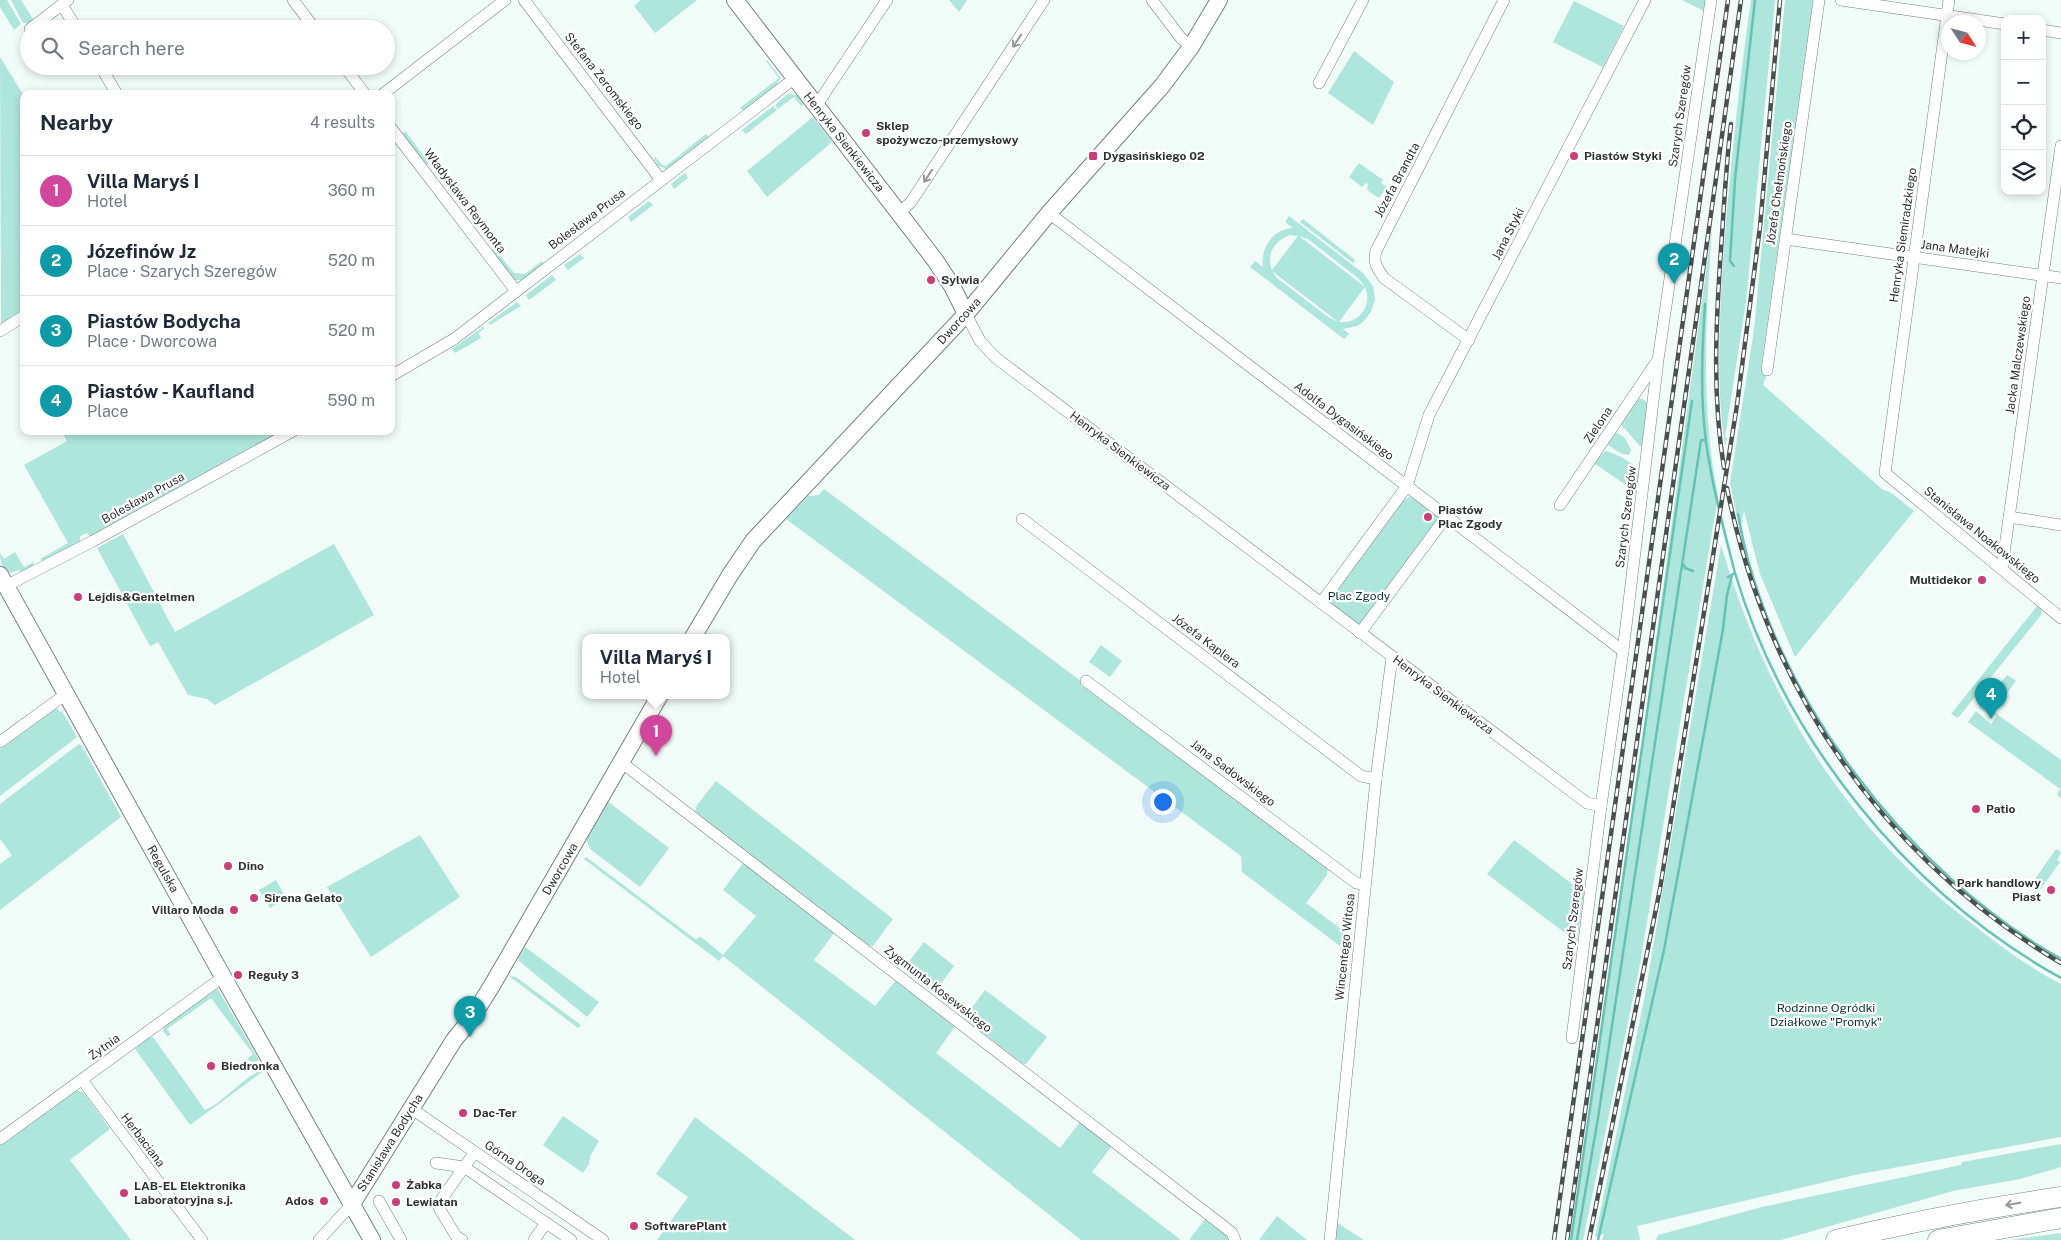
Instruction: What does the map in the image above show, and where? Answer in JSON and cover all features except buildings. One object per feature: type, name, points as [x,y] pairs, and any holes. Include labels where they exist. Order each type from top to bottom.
[{"type":"highway","points":[[1836,1240],[1988,1208],[2061,1197]]},
{"type":"highway","points":[[1938,1240],[2061,1218]]},
{"type":"street","points":[[293,0],[308,20]]},
{"type":"street","points":[[388,90],[505,0]]},
{"type":"street","name":"Stefana Żeromskiego","points":[[524,0],[661,180]]},
{"type":"street","name":"Henryka Sienkiewicza","points":[[735,0],[946,276],[980,341],[996,358],[1587,804],[1601,806]]},
{"type":"street","points":[[816,106],[887,0]]},
{"type":"street","points":[[899,213],[911,202],[1044,0]]},
{"type":"street","points":[[1152,0],[1180,38],[1191,47]]},
{"type":"street","name":"Dworcowa","points":[[695,634],[737,564],[763,529],[966,314],[1049,213],[1158,90],[1191,47],[1220,0]]},
{"type":"street","points":[[1319,83],[1363,0]]},
{"type":"street","name":"Józefa Brandta","points":[[1469,340],[1384,278],[1374,259],[1376,251],[1504,0]]},
{"type":"street","name":"Jana Styki","points":[[1407,486],[1429,415],[1645,0]]},
{"type":"street","name":"Szarych Szeregów","points":[[1572,1038],[1601,806],[1623,651],[1658,360],[1711,0]]},
{"type":"street","name":"Józefa Chełmońskiego","points":[[1767,370],[1819,0]]},
{"type":"street","points":[[1841,0],[2001,23]]},
{"type":"street","name":"Henryka Siemiradzkiego","points":[[1885,473],[1949,0]]},
{"type":"street","points":[[41,20],[65,2],[73,20]]},
{"type":"street","points":[[2046,30],[2061,32]]},
{"type":"street","points":[[105,75],[115,90]]},
{"type":"street","points":[[351,75],[362,90]]},
{"type":"street","name":"Bolesława Prusa","points":[[395,374],[445,345],[795,78]]},
{"type":"street","name":"Władysława Reymonta","points":[[395,133],[516,291]]},
{"type":"street","name":"Jacka Malczewskiego","points":[[2002,568],[2061,146]]},
{"type":"street","name":"Adolfa Dygasińskiego","points":[[1049,213],[1623,651]]},
{"type":"street","name":"Jana Matejki","points":[[1785,239],[2061,278]]},
{"type":"street","points":[[0,331],[20,318]]},
{"type":"street","name":"Zielona","points":[[1560,505],[1658,360]]},
{"type":"street","name":"Bolesława Prusa","points":[[3,581],[93,541],[286,435]]},
{"type":"street","name":"Stanisława Noakowskiego","points":[[1885,473],[2061,618]]},
{"type":"street","points":[[1321,603],[1407,486]]},
{"type":"street","points":[[1360,633],[1446,517]]},
{"type":"street","points":[[2009,517],[2061,525]]},
{"type":"street","name":"Józefa Kaplera","points":[[1022,519],[1361,776],[1376,785]]},
{"type":"street","name":"Regulska","points":[[3,581],[223,977],[372,1240]]},
{"type":"street","name":"Józefa Kaplera","points":[[1133,612],[1364,786],[1376,785]]},
{"type":"street","name":"Wincentego Witosa","points":[[1330,1240],[1365,885],[1392,657]]},
{"type":"street","name":"Jana Sadowskiego","points":[[1086,681],[1356,883],[1365,885]]},
{"type":"street","points":[[0,742],[66,694]]},
{"type":"street","name":"Dworcowa","points":[[454,1040],[471,1019],[491,988],[658,699]]},
{"type":"street","name":"Zygmunta Kosewskiego","points":[[621,762],[1222,1225],[1232,1233],[1235,1240]]},
{"type":"street","name":"Żytnia","points":[[0,1139],[223,977]]},
{"type":"street","name":"Stanisława Bodycha","points":[[319,1240],[352,1204],[454,1040]]},
{"type":"street","name":"Herbaciana","points":[[82,1080],[202,1240]]},
{"type":"street","name":"Górna Droga","points":[[412,1109],[603,1240]]},
{"type":"street","points":[[455,1239],[440,1212],[439,1206],[475,1152]]},
{"type":"street","points":[[436,1163],[464,1167],[571,1240]]},
{"type":"street","points":[[379,1200],[401,1240]]},
{"type":"street","points":[[534,1240],[546,1223]]},
{"type":"green space","points":[[0,0],[7,0],[20,22],[20,25],[14,30],[0,7]]},
{"type":"green space","points":[[11,0],[21,0],[33,19],[50,7],[35,20],[21,20]]},
{"type":"green space","points":[[641,0],[697,0],[655,33],[634,6]]},
{"type":"green space","points":[[949,0],[967,0],[959,12]]},
{"type":"green space","points":[[1682,0],[1708,0],[1704,11]]},
{"type":"green space","points":[[1751,0],[1775,0],[1746,302],[1725,446],[1719,371],[1722,270],[1736,122]]},
{"type":"green space","points":[[1785,0],[1813,0],[1761,368],[1767,374],[1763,385],[1883,490],[1890,492],[1914,511],[1795,657],[1760,574],[1744,510],[1740,532],[1730,483],[1754,330]]},
{"type":"green space","points":[[1574,1],[1624,26],[1603,67],[1553,42]]},
{"type":"green space","points":[[1354,51],[1394,82],[1373,125],[1328,93]]},
{"type":"green space","points":[[0,57],[20,90],[20,313],[1,325]]},
{"type":"green space","points":[[767,60],[781,78],[777,83],[778,86],[745,112],[740,108],[779,78]]},
{"type":"green space","points":[[788,94],[797,95],[804,104],[801,106],[794,97],[778,109],[775,105]]},
{"type":"green space","points":[[773,106],[777,110],[746,134],[742,130]]},
{"type":"green space","points":[[813,117],[832,142],[767,197],[747,171]]},
{"type":"green space","points":[[405,131],[429,163],[426,166],[402,134]]},
{"type":"green space","points":[[706,134],[710,138],[669,169],[665,170],[665,168],[659,166],[654,159],[655,157],[662,165],[666,166]]},
{"type":"green space","points":[[1359,163],[1383,180],[1381,183],[1387,187],[1379,198],[1367,190],[1368,184],[1366,183],[1362,187],[1349,177]]},
{"type":"green space","points":[[685,173],[688,178],[674,189],[671,184]]},
{"type":"green space","points":[[649,201],[653,205],[631,222],[628,217]]},
{"type":"green space","points":[[1289,216],[1363,273],[1373,286],[1375,299],[1371,312],[1357,326],[1343,329],[1349,334],[1344,339],[1250,267],[1255,261],[1263,267],[1264,253],[1269,241],[1279,232],[1293,228],[1285,222]],"holes":[[[1290,235],[1298,236],[1272,270],[1270,264],[1271,253],[1276,244]],[[1299,236],[1308,239],[1359,279],[1365,287]],[[1272,271],[1337,321],[1328,317],[1277,278]],[[1365,287],[1367,294],[1366,307],[1363,312],[1353,320],[1339,322]]]},
{"type":"green space","points":[[1303,219],[1355,260],[1353,263],[1300,222]]},
{"type":"green space","points":[[1712,227],[1706,362],[1709,430],[1718,496],[1640,964],[1583,1240],[1571,1240],[1622,891]]},
{"type":"green space","points":[[494,248],[514,273],[525,274],[542,261],[544,265],[524,280],[514,280],[491,251]]},
{"type":"green space","points":[[580,254],[584,258],[568,270],[564,265]]},
{"type":"green space","points":[[552,275],[556,280],[529,300],[526,295]]},
{"type":"green space","points":[[517,302],[521,306],[490,325],[488,323]]},
{"type":"green space","points":[[483,327],[485,328],[478,333],[481,338],[455,353],[452,349]]},
{"type":"green space","points":[[1635,398],[1643,399],[1649,404],[1643,446],[1640,446],[1620,423]]},
{"type":"green space","points":[[1614,431],[1624,437],[1631,450],[1629,455],[1622,454],[1608,445],[1606,440]]},
{"type":"green space","points":[[63,435],[279,435],[91,538],[87,533],[80,536],[80,543],[43,561],[40,559],[68,543],[24,465],[67,441]]},
{"type":"green space","points":[[1605,451],[1625,459],[1638,470],[1637,493],[1594,463]]},
{"type":"green space","points":[[824,489],[1328,866],[1327,875],[1306,903],[1352,937],[1348,952],[1242,872],[1241,856],[786,519],[808,496],[819,495]]},
{"type":"green space","name":"Plac Zgody","points":[[1411,496],[1440,519],[1360,626],[1332,604],[1332,596],[1404,500]]},
{"type":"green space","points":[[123,534],[175,632],[334,544],[374,615],[215,705],[207,699],[188,695],[158,642],[150,646],[97,548]]},
{"type":"green space","name":"Rodzinne Ogródki Działkowe \"Promyk\"","points":[[1721,545],[1740,602],[1762,657],[1787,708],[1817,757],[1850,804],[1887,847],[1929,889],[2007,950],[2061,984],[2061,1137],[1855,1175],[1637,1226],[1640,1240],[1602,1240],[1604,1234],[1595,1237],[1645,995]]},
{"type":"green space","points":[[15,552],[24,567],[34,562],[33,566],[21,573],[19,570],[10,573],[7,571],[0,559],[0,553],[4,559]]},
{"type":"green space","points":[[2037,606],[2041,609],[2041,615],[1958,718],[1951,714]]},
{"type":"green space","points":[[1101,645],[1122,661],[1110,677],[1089,662]]},
{"type":"green space","points":[[2007,675],[2016,681],[1990,715],[1979,708]]},
{"type":"green space","points":[[54,708],[57,708],[60,712],[62,711],[77,737],[0,796],[0,749]]},
{"type":"green space","points":[[1976,711],[1991,724],[1997,716],[1994,712],[2061,760],[2061,798],[2057,795],[2060,789],[1968,722]]},
{"type":"green space","points":[[79,744],[82,746],[121,817],[0,910],[0,864],[12,855],[0,839],[0,804]]},
{"type":"green space","points":[[716,781],[893,919],[873,946],[866,945],[695,812],[697,805]]},
{"type":"green space","points":[[607,801],[669,848],[640,887],[590,849],[586,839]]},
{"type":"green space","points":[[420,835],[460,897],[371,957],[327,887]]},
{"type":"green space","points":[[1514,840],[1584,893],[1577,942],[1487,874]]},
{"type":"green space","points":[[2056,849],[2061,852],[2057,860],[2060,862],[2037,894],[2030,886]]},
{"type":"green space","points":[[586,857],[695,939],[701,937],[723,955],[756,916],[723,890],[744,862],[835,932],[814,960],[875,1006],[897,979],[956,1025],[936,1053],[1060,1148],[1080,1122],[1112,1146],[1092,1172],[1181,1240],[1081,1240],[723,956],[719,961],[584,859]]},
{"type":"green space","points":[[276,880],[286,899],[270,908],[259,890]]},
{"type":"green space","points":[[924,942],[954,966],[934,993],[903,969]]},
{"type":"green space","points":[[525,947],[599,1002],[587,1017],[519,961],[518,958]]},
{"type":"green space","points":[[509,976],[516,977],[581,1025],[578,1028]]},
{"type":"green space","points":[[216,986],[259,1060],[256,1062],[247,1059],[253,1054],[211,998],[167,1029],[171,1035],[167,1036],[163,1031],[164,1027]]},
{"type":"green space","points":[[985,990],[1047,1037],[1026,1064],[1023,1064],[964,1018]]},
{"type":"green space","points":[[149,1037],[153,1037],[205,1110],[216,1104],[249,1077],[264,1068],[265,1070],[190,1125],[135,1049]]},
{"type":"green space","points":[[76,1090],[83,1092],[110,1129],[70,1160],[131,1240],[0,1240],[0,1145]]},
{"type":"green space","points":[[563,1116],[599,1141],[583,1173],[543,1145]]},
{"type":"green space","points":[[695,1117],[855,1240],[657,1240],[688,1197],[656,1174]]},
{"type":"green space","points":[[2061,1144],[2061,1167],[2020,1179],[1953,1191],[1781,1240],[1656,1240],[1658,1235],[1762,1207],[1961,1165],[1962,1162]]},
{"type":"green space","points":[[1277,1216],[1307,1240],[1259,1240]]},
{"type":"green space","points":[[1206,1218],[1226,1232],[1230,1240],[1189,1240]]},
{"type":"green space","points":[[1336,1222],[1364,1240],[1333,1240]]},
{"type":"green space","points":[[2061,1233],[2061,1240],[2011,1240]]},
{"type":"waterway","points":[[1734,266],[1730,261],[1735,179],[1755,0]]},
{"type":"waterway","points":[[1705,304],[1702,373],[1706,442],[1715,491],[1735,573]]},
{"type":"waterway","points":[[1571,1240],[1692,401]]},
{"type":"waterway","points":[[1577,1240],[1598,1118],[1701,440],[1706,440]]},
{"type":"waterway","points":[[1738,514],[1754,581],[1779,646],[1813,710],[1853,770],[1899,826],[1949,877],[2004,922],[2061,959]]},
{"type":"waterway","points":[[1684,565],[1685,568],[1693,571]]},
{"type":"waterway","points":[[1728,577],[1735,573],[1757,635],[1786,695],[1820,752],[1859,806],[1904,857],[1953,902],[2005,943],[2061,978]]},
{"type":"waterway","points":[[1598,1240],[1664,950],[1732,575]]},
{"type":"railway","points":[[1554,1240],[1728,0]]},
{"type":"railway","points":[[1567,1240],[1741,0]]},
{"type":"railway","points":[[1589,1240],[1660,889],[1737,405],[1760,227],[1780,0]]},
{"type":"railway","points":[[1724,468],[1720,441],[1716,358],[1719,276],[1731,124]]},
{"type":"railway","points":[[1727,488],[1746,562],[1771,632],[1803,699],[1842,761],[1888,820],[1939,873],[1997,921],[2061,963]]},
{"type":"place","name":"Sklep spożywczo-przemysłowy","points":[[866,133]]},
{"type":"place","name":"Dygasińskiego 02","points":[[1093,156]]},
{"type":"place","name":"Piastów Styki","points":[[1574,156]]},
{"type":"place","name":"Sylwia","points":[[931,280]]},
{"type":"place","name":"Józefinów Jz","points":[[1674,284]]},
{"type":"place","name":"Piastów Plac Zgody","points":[[1428,517]]},
{"type":"place","name":"Multidekor","points":[[1982,580]]},
{"type":"place","name":"Lejdis&Gentelmen","points":[[78,597]]},
{"type":"place","name":"Piastów - Kaufland","points":[[1991,719]]},
{"type":"place","name":"Villa Maryś I","points":[[656,756]]},
{"type":"place","name":"Patio","points":[[1976,809]]},
{"type":"place","name":"Dino","points":[[228,866]]},
{"type":"place","name":"Park handlowy Piast","points":[[2051,890]]},
{"type":"place","name":"Sirena Gelato","points":[[254,898]]},
{"type":"place","name":"Villaro Moda","points":[[234,910]]},
{"type":"place","name":"Reguły 3","points":[[238,975]]},
{"type":"place","name":"Piastów Bodycha","points":[[470,1037]]},
{"type":"place","name":"Biedronka","points":[[211,1066]]},
{"type":"place","name":"Dac-Ter","points":[[463,1113]]},
{"type":"place","name":"Żabka","points":[[396,1185]]},
{"type":"place","name":"LAB-EL Elektronika Laboratoryjna s.j.","points":[[124,1193]]},
{"type":"place","name":"Ados","points":[[324,1201]]},
{"type":"place","name":"Lewiatan","points":[[396,1202]]},
{"type":"place","name":"SoftwarePlant","points":[[634,1226]]}]
